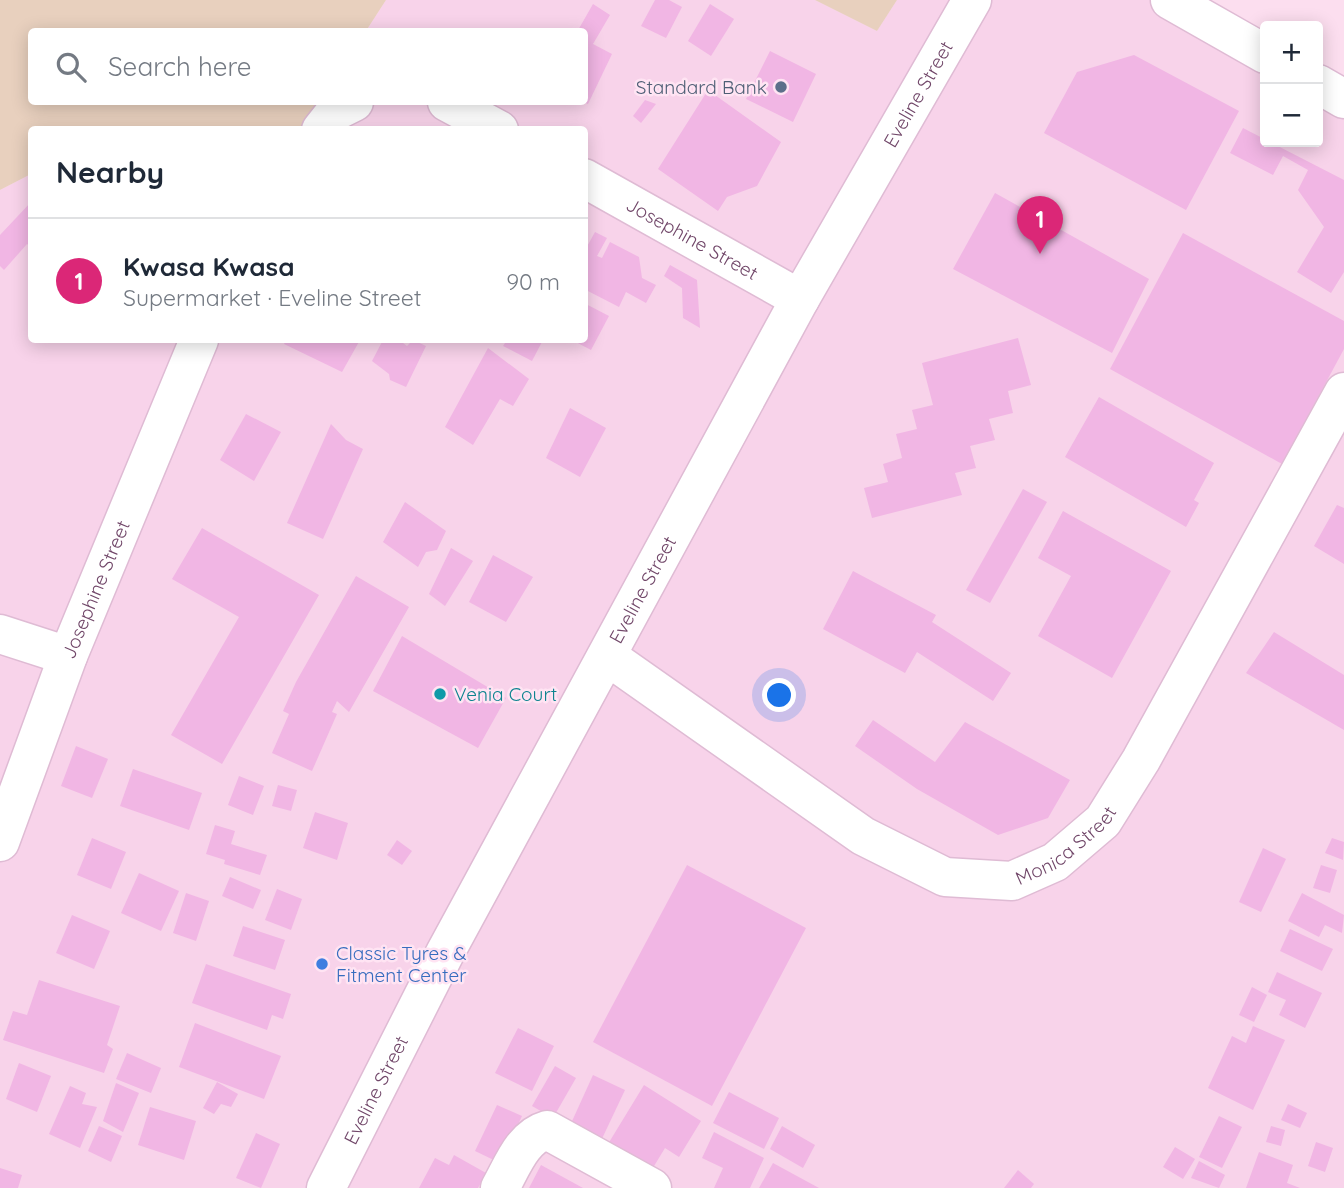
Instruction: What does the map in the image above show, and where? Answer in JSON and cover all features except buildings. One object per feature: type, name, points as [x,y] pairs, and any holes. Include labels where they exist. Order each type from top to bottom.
[{"type":"street","name":"Eveline Street","points":[[326,1188],[445,953],[800,299],[972,0]]},
{"type":"street","points":[[1170,0],[1260,51]]},
{"type":"street","points":[[1323,87],[1344,99]]},
{"type":"street","points":[[324,126],[336,111],[348,105]]},
{"type":"street","points":[[453,105],[492,126]]},
{"type":"street","name":"Josephine Street","points":[[588,180],[800,299]]},
{"type":"street","name":"Josephine Street","points":[[0,842],[68,656],[198,343]]},
{"type":"street","name":"Monica Street","points":[[607,656],[863,836],[946,877],[1012,881],[1055,862],[1103,821],[1141,760],[1344,392]]},
{"type":"street","points":[[0,634],[68,656]]},
{"type":"street","points":[[500,1188],[527,1142],[536,1133],[547,1130],[652,1188]]},
{"type":"shaded area","points":[[0,0],[386,0],[368,28],[28,28],[28,105],[318,105],[302,126],[28,126],[28,176],[0,190]]},
{"type":"shaded area","points":[[386,0],[815,0],[877,31],[897,0],[1170,0],[1260,51],[1260,147],[1323,147],[1323,87],[1344,99],[1344,1188],[0,1188],[0,190],[28,176],[28,343],[588,343],[588,126],[302,126],[318,105],[588,105],[588,28],[368,28]]},
{"type":"shaded area","points":[[815,0],[897,0],[877,31]]},
{"type":"place","name":"Standard Bank","points":[[781,87]]},
{"type":"place","name":"Kwasa Kwasa","points":[[1040,254]]},
{"type":"place","name":"Venia Court","points":[[440,694]]},
{"type":"place","name":"Classic Tyres & Fitment Center","points":[[322,964]]}]
